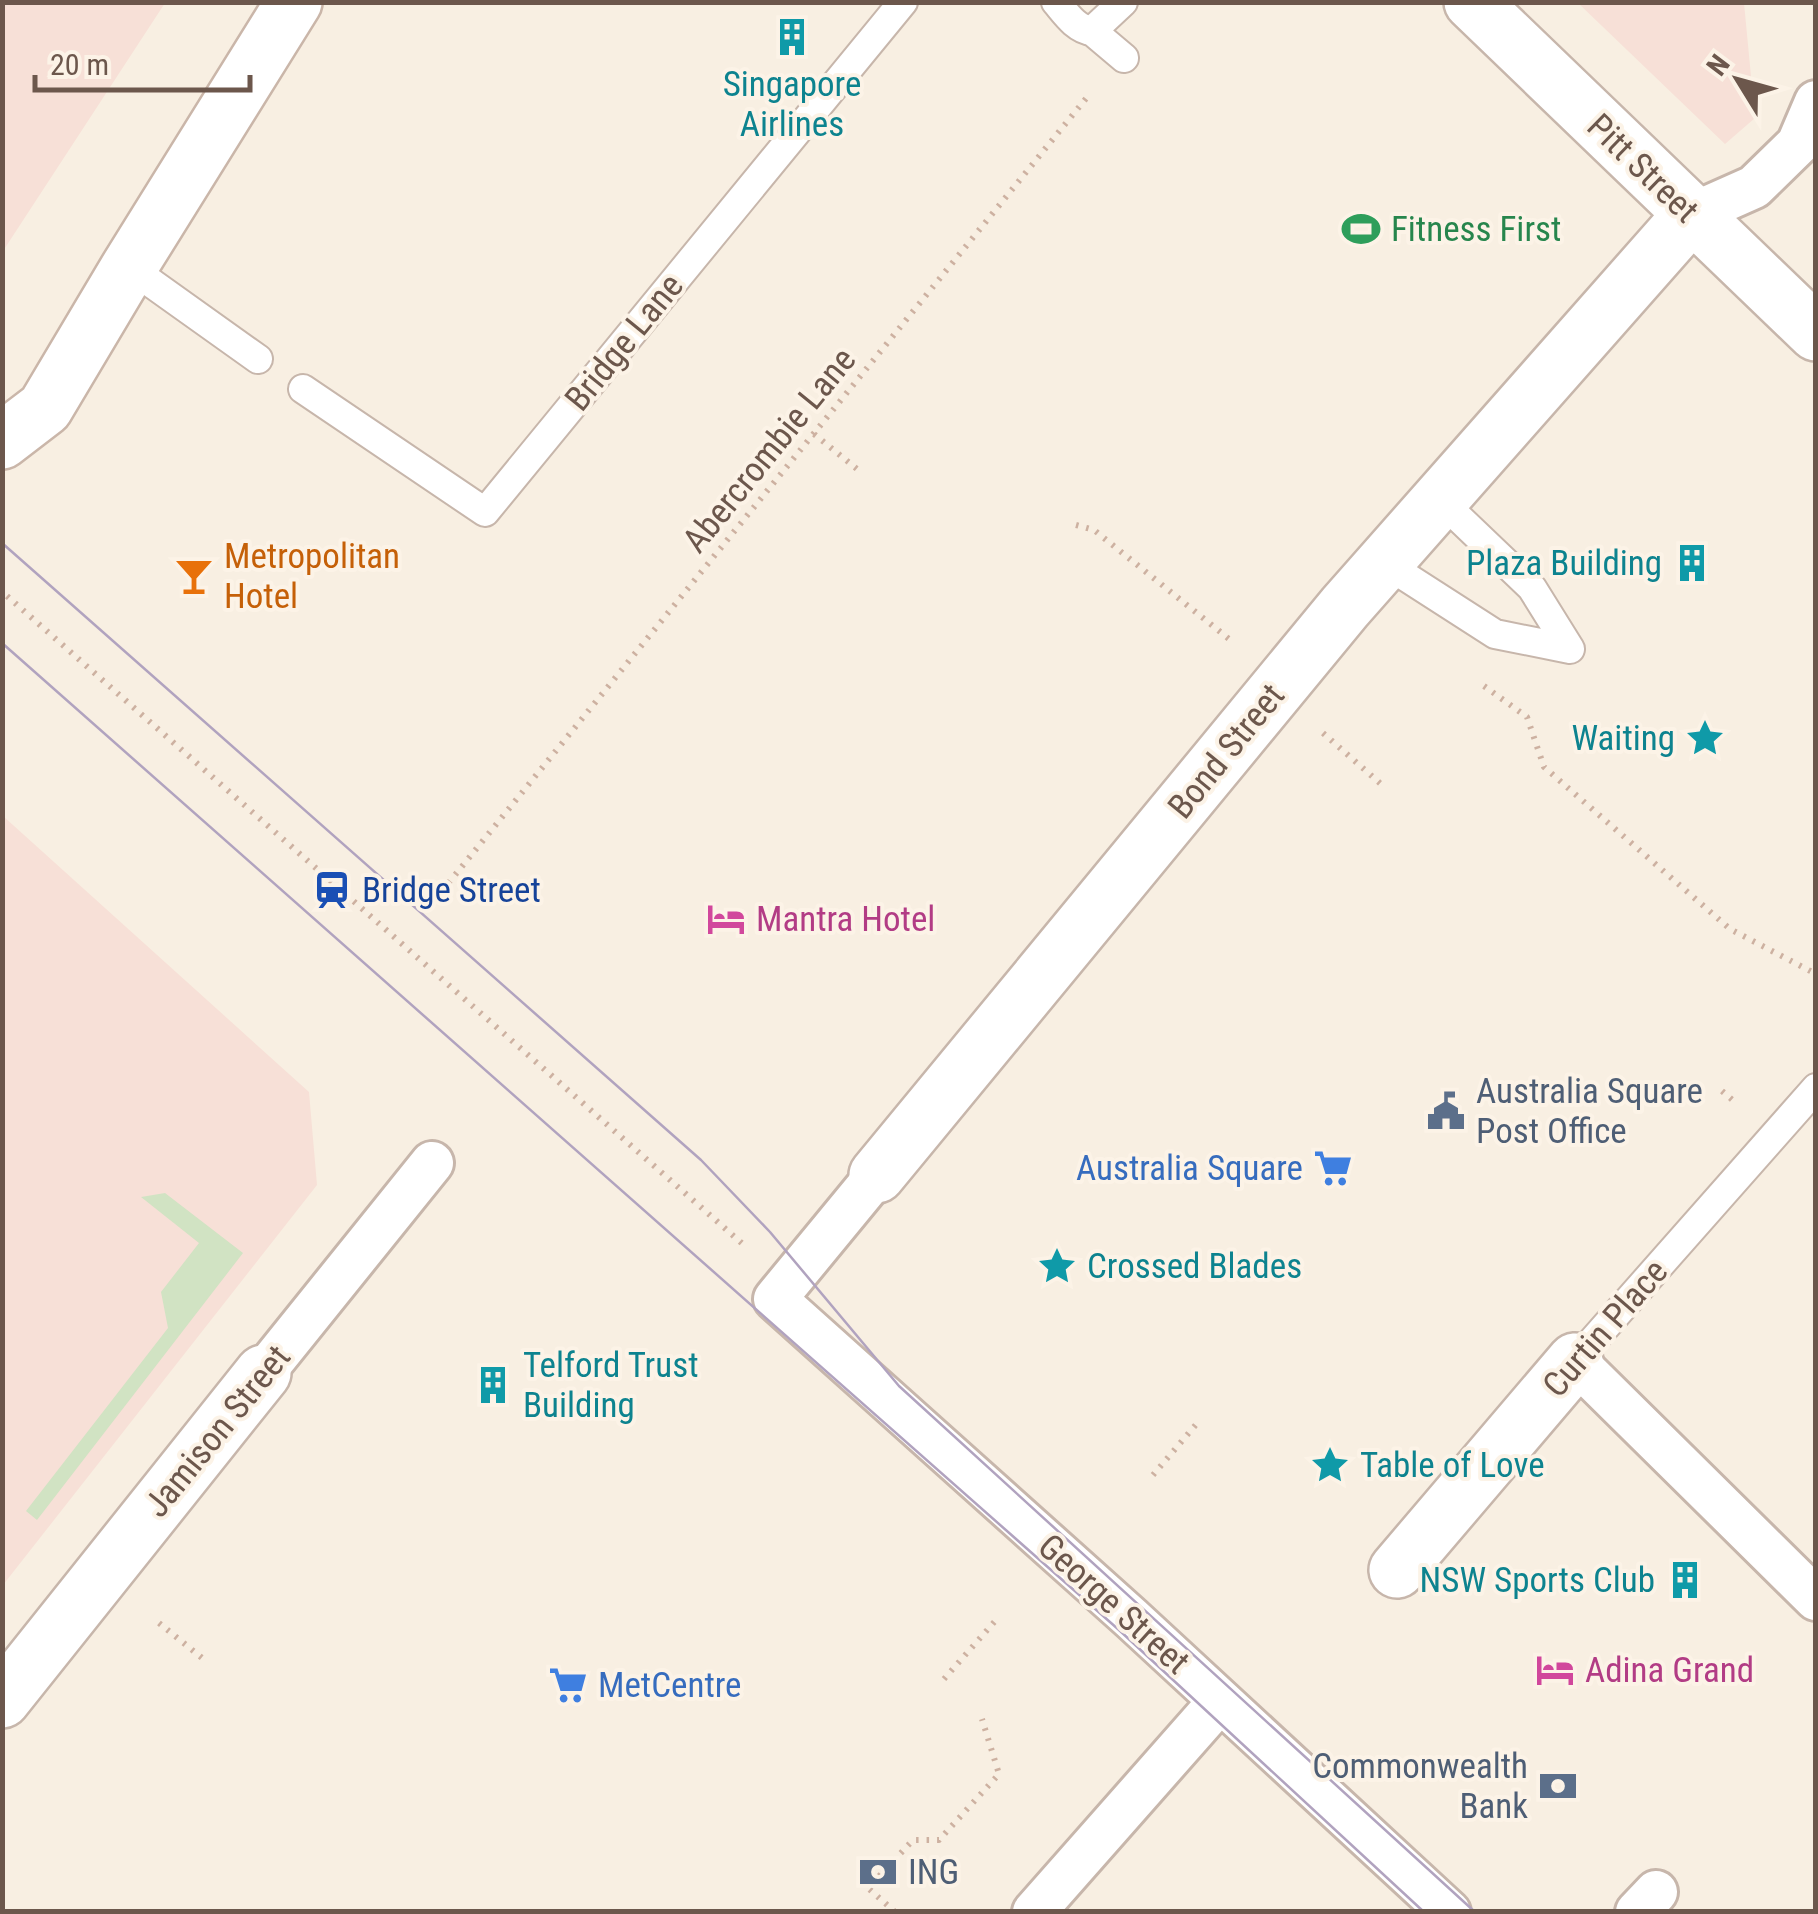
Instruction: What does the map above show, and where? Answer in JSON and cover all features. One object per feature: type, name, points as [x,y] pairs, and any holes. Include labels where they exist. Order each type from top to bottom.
[{"type":"street","points":[[2,440],[45,408],[294,2]]},
{"type":"street","name":"Pitt Street","points":[[1472,2],[1816,334]]},
{"type":"street","points":[[1691,215],[1754,187],[1798,144],[1816,102]]},
{"type":"street","name":"Bond Street","points":[[775,1299],[1383,562],[1691,215]]},
{"type":"street","name":"Jamison Street","points":[[2,1700],[432,1163]]},
{"type":"street","name":"George Street","points":[[775,1299],[1449,1912]]},
{"type":"street","points":[[1575,1361],[1816,1599]]},
{"type":"street","name":"Curtin Place","points":[[1397,1570],[1575,1361]]},
{"type":"street","points":[[1034,1912],[1220,1700]]},
{"type":"lane","name":"Bridge Lane","points":[[303,390],[485,512],[904,2]]},
{"type":"lane","points":[[1056,2],[1124,58]]},
{"type":"lane","points":[[1088,30],[1123,2]]},
{"type":"lane","points":[[129,267],[258,360]]},
{"type":"lane","points":[[1383,562],[1495,634],[1570,649],[1532,588],[1438,498]]},
{"type":"lane","name":"Curtin Place","points":[[1575,1361],[1816,1088]]},
{"type":"path","name":"Abercrombie Lane","points":[[442,891],[1098,85],[1088,30]]},
{"type":"path","points":[[814,434],[858,470]]},
{"type":"path","points":[[1076,526],[1094,530],[1282,682]]},
{"type":"path","points":[[6,596],[752,1253],[775,1299]]},
{"type":"path","points":[[1482,685],[1526,717],[1544,767],[1715,917],[1730,929],[1816,974]]},
{"type":"path","points":[[1321,731],[1382,785]]},
{"type":"path","points":[[1153,1475],[1199,1421]]},
{"type":"path","points":[[944,1679],[996,1620]]},
{"type":"path","points":[[159,1623],[207,1662]]},
{"type":"path","points":[[895,1912],[868,1888],[913,1840],[940,1840],[999,1774],[982,1718]]},
{"type":"shaded area","points":[[2,3],[165,3],[3,251]]},
{"type":"shaded area","points":[[1578,3],[1744,3],[1755,118],[1725,144]]},
{"type":"shaded area","points":[[3,816],[309,1092],[317,1185],[3,1585]]},
{"type":"green space","points":[[165,1193],[243,1253],[37,1520],[26,1511],[168,1328],[161,1292],[199,1243],[141,1197]]},
{"type":"tram line","points":[[2,543],[701,1160],[770,1232],[899,1386],[1475,1912]]},
{"type":"tram line","points":[[2,643],[1119,1630],[1424,1912]]},
{"type":"place","name":"Singapore Airlines","points":[[792,37]]},
{"type":"place","name":"Fitness First","points":[[1361,229]]},
{"type":"place","name":"Plaza Building","points":[[1692,563]]},
{"type":"place","name":"Metropolitan Hotel","points":[[194,576]]},
{"type":"place","name":"Waiting","points":[[1705,738]]},
{"type":"place","name":"Bridge Street","points":[[332,890]]},
{"type":"place","name":"Mantra Hotel","points":[[726,919]]},
{"type":"place","name":"Australia Square Post Office","points":[[1446,1111]]},
{"type":"place","name":"Australia Square","points":[[1333,1168]]},
{"type":"place","name":"Crossed Blades","points":[[1057,1266]]},
{"type":"place","name":"Telford Trust Building","points":[[493,1385]]},
{"type":"place","name":"Table of Love","points":[[1330,1465]]},
{"type":"place","name":"NSW Sports Club","points":[[1685,1580]]},
{"type":"place","name":"Adina Grand","points":[[1555,1670]]},
{"type":"place","name":"MetCentre","points":[[568,1685]]},
{"type":"place","name":"Commonwealth Bank","points":[[1558,1786]]},
{"type":"place","name":"ING","points":[[878,1872]]}]
